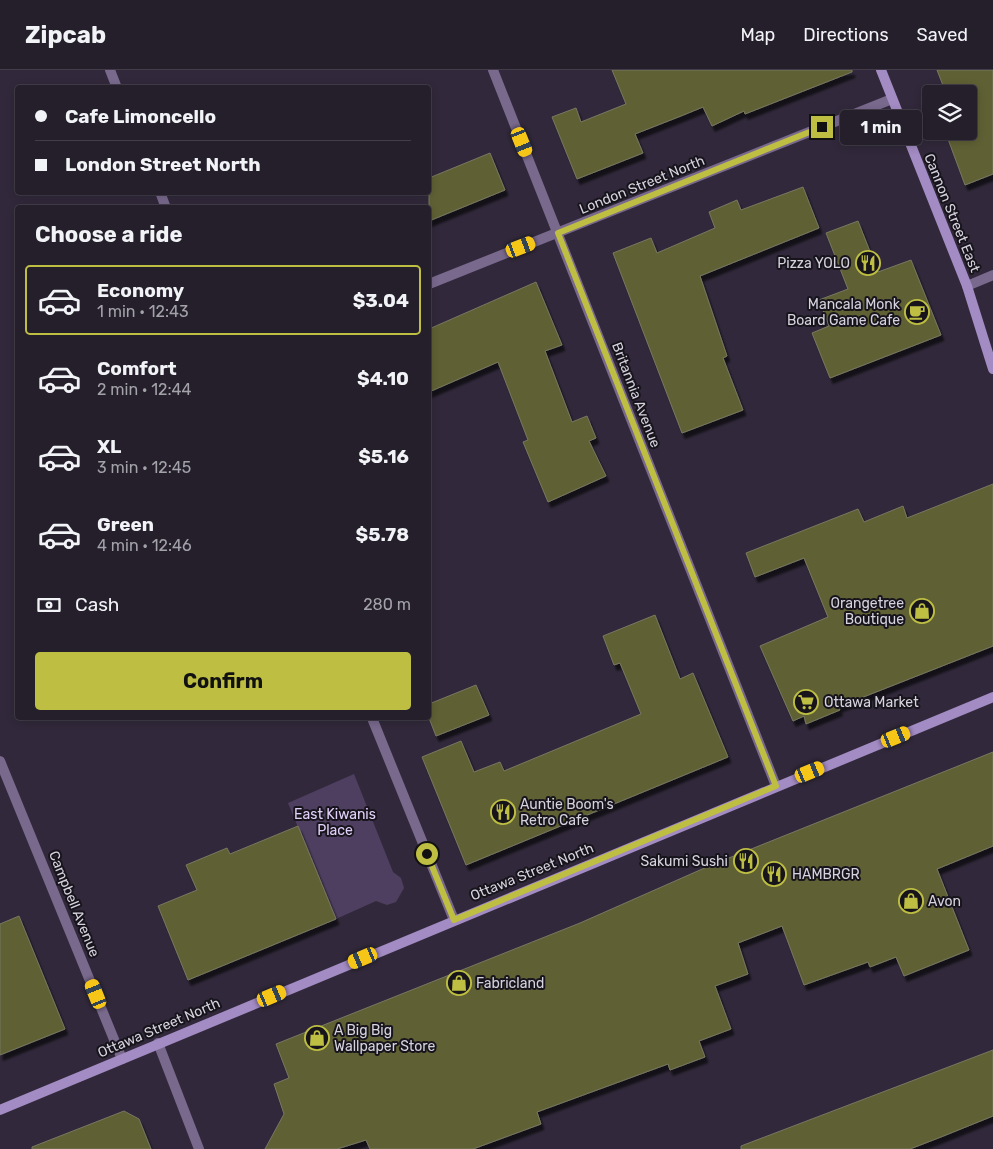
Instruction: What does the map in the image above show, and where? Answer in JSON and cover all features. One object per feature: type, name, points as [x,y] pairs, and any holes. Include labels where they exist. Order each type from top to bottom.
[{"type":"main road","name":"Cannon Street East","points":[[881,70],[967,286],[993,369]]},
{"type":"main road","name":"Ottawa Street North","points":[[0,1110],[993,697]]},
{"type":"street","points":[[110,70],[116,85]]},
{"type":"street","name":"Britannia Avenue","points":[[493,70],[776,786]]},
{"type":"street","name":"London Street North","points":[[431,283],[892,99]]},
{"type":"street","points":[[967,286],[993,275]]},
{"type":"street","points":[[373,720],[454,920]]},
{"type":"street","name":"Campbell Avenue","points":[[0,761],[122,1058]]},
{"type":"street","points":[[158,1044],[199,1149]]},
{"type":"green space","name":"East Kiwanis Place","points":[[354,774],[393,872],[401,878],[404,888],[396,902],[387,905],[376,901],[336,919],[288,803]]},
{"type":"building","points":[[612,70],[852,70],[852,72],[745,114],[744,111],[712,126],[703,107],[635,134],[643,153],[577,179],[552,117],[576,108],[581,122],[626,104]]},
{"type":"building","points":[[937,70],[993,70],[993,174],[965,185],[948,140],[977,140],[977,85],[943,85]]},
{"type":"building","points":[[490,153],[505,190],[431,220],[429,195],[431,195],[431,177]]},
{"type":"building","points":[[803,187],[819,228],[700,276],[727,356],[723,358],[743,410],[682,433],[613,253],[651,238],[657,253],[715,228],[709,212],[737,200],[741,210]]},
{"type":"building","points":[[858,221],[878,272],[911,260],[941,335],[830,378],[812,333],[829,326],[819,300],[848,289],[826,233]]},
{"type":"building","points":[[536,282],[562,345],[545,351],[572,422],[587,416],[596,438],[589,441],[606,476],[548,502],[523,442],[528,440],[498,362],[431,391],[431,328]]},
{"type":"building","points":[[993,484],[993,646],[838,707],[840,710],[806,724],[804,716],[793,721],[760,646],[828,617],[804,558],[755,577],[746,553],[858,509],[864,522],[903,506],[907,518]]},
{"type":"building","points":[[655,615],[680,679],[693,673],[728,757],[466,865],[422,757],[461,741],[474,772],[500,762],[504,771],[641,714],[620,663],[614,665],[603,636]]},
{"type":"building","points":[[476,685],[489,715],[436,736],[430,720],[431,703]]},
{"type":"building","points":[[993,752],[993,846],[937,869],[969,950],[904,976],[896,957],[870,967],[868,962],[804,985],[782,926],[738,943],[748,974],[715,986],[731,1029],[699,1041],[705,1057],[670,1070],[668,1064],[537,1112],[541,1124],[473,1149],[370,1149],[366,1140],[337,1149],[265,1149],[284,1114],[274,1084],[289,1078],[276,1044],[580,923],[709,866]]},
{"type":"building","points":[[298,826],[336,919],[188,980],[158,906],[197,890],[186,865],[227,848],[230,854]]},
{"type":"building","points":[[19,916],[65,1029],[0,1055],[0,924]]},
{"type":"building","points":[[993,1050],[993,1116],[941,1137],[910,1149],[741,1149],[741,1146]]},
{"type":"building","points":[[124,1111],[139,1119],[151,1149],[32,1149],[32,1147]]},
{"type":"place","name":"Pizza YOLO","points":[[868,263]]},
{"type":"place","name":"Mancala Monk Board Game Cafe","points":[[917,312]]},
{"type":"place","name":"Orangetree Boutique","points":[[922,611]]},
{"type":"place","name":"Ottawa Market","points":[[806,702]]},
{"type":"place","name":"Auntie Boom's Retro Cafe","points":[[503,812]]},
{"type":"place","name":"Sakumi Sushi","points":[[746,861]]},
{"type":"place","name":"HAMBRGR","points":[[774,874]]},
{"type":"place","name":"Avon","points":[[911,901]]},
{"type":"place","name":"Fabricland","points":[[459,983]]},
{"type":"place","name":"A Big Big Wallpaper Store","points":[[317,1038]]},
{"type":"route","points":[[427,854],[454,920],[776,786],[664,507],[558,233],[822,127]]}]
